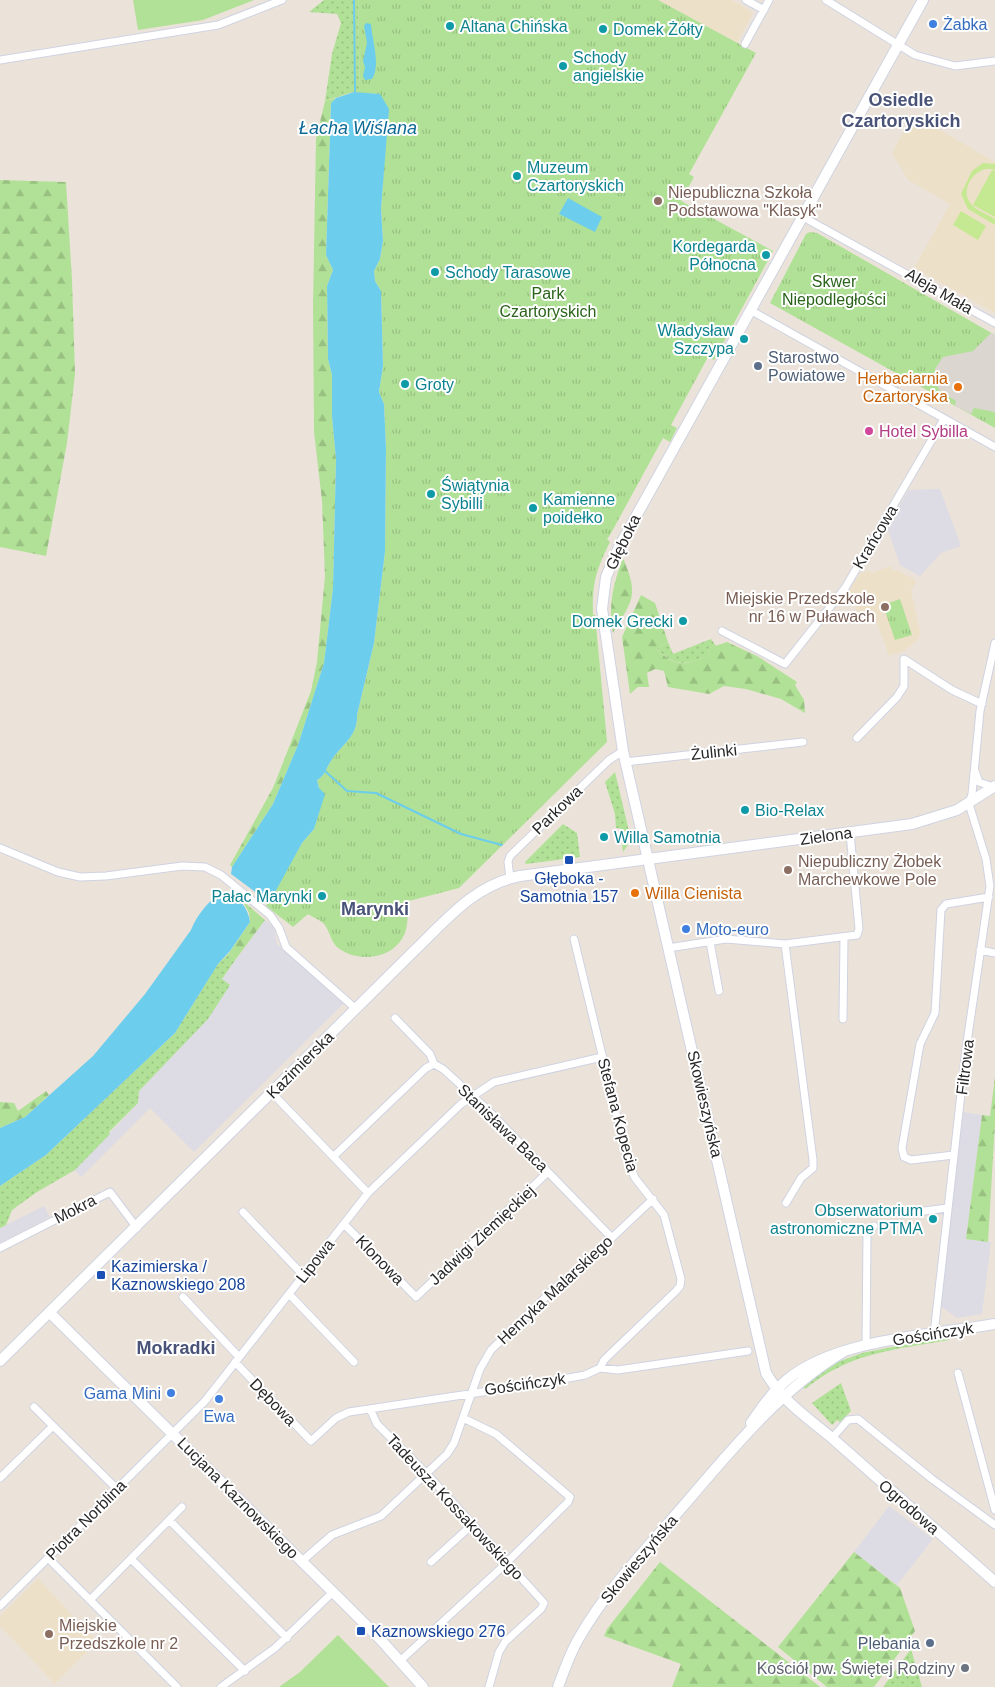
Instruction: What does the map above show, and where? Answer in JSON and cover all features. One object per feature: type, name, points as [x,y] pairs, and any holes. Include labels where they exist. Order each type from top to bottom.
[{"type":"main road","name":"Głęboka","points":[[647,858],[622,751],[603,625],[603,593],[606,577],[619,547],[923,0]]},
{"type":"main road","name":"Zielona","points":[[647,858],[850,833],[928,820],[969,804],[994,786]]},
{"type":"main road","name":"Kazimierska","points":[[0,1362],[472,895],[492,884],[510,878],[647,858]]},
{"type":"main road","name":"Skowieszyńska","points":[[647,858],[762,1349],[779,1386],[787,1395],[738,1442]]},
{"type":"main road","name":"Lucjana Kaznowskiego","points":[[50,1313],[333,1592],[423,1687]]},
{"type":"main road","name":"Gościńczyk","points":[[779,1386],[818,1360],[843,1352],[866,1346],[995,1324]]},
{"type":"main road","name":"Gościńczyk","points":[[787,1395],[812,1373],[843,1352]]},
{"type":"main road","name":"Skowieszyńska","points":[[558,1687],[578,1640],[600,1605],[738,1442],[779,1386]]},
{"type":"main road","name":"Ogrodowa","points":[[787,1395],[808,1420],[828,1435],[995,1582]]},
{"type":"street","points":[[0,60],[211,26],[282,0]]},
{"type":"street","points":[[746,0],[764,10]]},
{"type":"street","points":[[746,44],[769,0]]},
{"type":"street","points":[[826,0],[915,55],[955,66],[995,61]]},
{"type":"street","name":"Aleja Mała","points":[[803,217],[995,323]]},
{"type":"street","points":[[750,310],[995,447]]},
{"type":"street","name":"Krańcowa","points":[[722,631],[785,664],[845,588],[944,419]]},
{"type":"street","points":[[969,804],[982,704],[995,643]]},
{"type":"street","points":[[857,738],[897,697],[904,686],[904,659],[952,690],[982,704]]},
{"type":"street","name":"Żulinki","points":[[625,762],[803,742]]},
{"type":"street","name":"Parkowa","points":[[510,878],[508,862],[510,856],[609,760],[622,751]]},
{"type":"street","points":[[974,768],[979,782],[994,786]]},
{"type":"street","name":"Filtrowa","points":[[934,1334],[947,1208],[990,886],[986,859],[969,804]]},
{"type":"street","points":[[668,948],[740,939],[768,944],[785,944],[857,935],[859,929],[850,833]]},
{"type":"street","points":[[0,848],[58,872],[80,877],[106,876],[182,866],[205,867],[221,875],[270,915],[279,928],[286,946],[356,1009]]},
{"type":"street","points":[[954,1155],[911,1160],[904,1156],[902,1148],[920,1044],[935,1013],[941,910],[946,904],[989,897]]},
{"type":"street","points":[[843,1019],[844,938]]},
{"type":"street","name":"Stefana Kopecia","points":[[574,939],[631,1171],[653,1199],[667,1222],[680,1286],[604,1360],[600,1368]]},
{"type":"street","points":[[710,942],[719,991]]},
{"type":"street","points":[[785,944],[813,1160],[813,1168],[801,1178],[786,1203]]},
{"type":"street","points":[[980,950],[995,953]]},
{"type":"street","name":"Stanisława Baca","points":[[395,1018],[430,1054],[434,1064],[443,1069],[486,1108],[612,1238]]},
{"type":"street","name":"Lipowa","points":[[172,1434],[205,1401],[368,1193],[471,1096],[500,1079],[602,1057]]},
{"type":"street","points":[[334,1156],[424,1070],[434,1064]]},
{"type":"street","points":[[272,1093],[368,1193]]},
{"type":"street","name":"Jadwigi Ziemięckiej","points":[[416,1297],[548,1172]]},
{"type":"street","name":"Mokra","points":[[0,1248],[110,1192],[137,1228]]},
{"type":"street","name":"Henryka Malarskiego","points":[[302,1561],[332,1535],[381,1516],[447,1454],[464,1418],[480,1369],[499,1341],[653,1199]]},
{"type":"street","points":[[902,1214],[947,1208]]},
{"type":"street","points":[[242,1212],[303,1275]]},
{"type":"street","name":"Klonowa","points":[[344,1224],[416,1297]]},
{"type":"street","points":[[866,1346],[867,1235],[874,1226]]},
{"type":"street","points":[[289,1294],[354,1362]]},
{"type":"street","name":"Dębowa","points":[[183,1297],[311,1441]]},
{"type":"street","name":"Gościńczyk","points":[[311,1441],[341,1415],[370,1409],[580,1376],[600,1368],[618,1370],[748,1351]]},
{"type":"street","points":[[958,1373],[992,1483],[995,1510]]},
{"type":"street","points":[[34,1407],[117,1489]]},
{"type":"street","name":"Tadeusza Kossakowskiego","points":[[370,1409],[377,1424],[427,1474],[544,1603],[505,1642],[499,1652],[489,1687]]},
{"type":"street","points":[[400,1661],[506,1563],[568,1502],[570,1497],[496,1434],[464,1418]]},
{"type":"street","points":[[828,1435],[848,1420],[855,1418],[995,1525]]},
{"type":"street","points":[[0,1478],[52,1426]]},
{"type":"street","name":"Piotra Norblina","points":[[0,1606],[172,1434]]},
{"type":"street","points":[[90,1600],[182,1508]]},
{"type":"street","points":[[169,1520],[287,1638]]},
{"type":"street","points":[[430,1562],[473,1524]]},
{"type":"street","points":[[48,1558],[177,1687]]},
{"type":"street","points":[[131,1559],[245,1671]]},
{"type":"street","points":[[221,1687],[287,1638],[333,1592]]},
{"type":"shaded area","points":[[658,0],[732,0],[753,13],[737,43]]},
{"type":"shaded area","points":[[913,114],[995,162],[995,313],[914,268],[950,204],[908,180],[892,153]]},
{"type":"shaded area","points":[[991,333],[995,335],[995,412],[974,408],[971,414],[955,406],[956,401],[940,391],[936,384],[935,369],[943,357],[973,351]]},
{"type":"shaded area","points":[[940,489],[961,546],[941,553],[920,576],[900,565],[887,527],[909,490]]},
{"type":"shaded area","name":"Miejskie Przedszkole nr 16 w Puławach","points":[[891,566],[893,571],[897,570],[914,579],[916,583],[911,590],[920,632],[919,638],[905,651],[889,656],[877,623],[861,624],[849,591],[860,573],[870,570],[871,573]]},
{"type":"shaded area","points":[[265,920],[274,927],[277,944],[345,1002],[194,1152],[150,1108],[81,1177],[75,1170],[138,1103],[139,1091],[230,985],[222,979]]},
{"type":"shaded area","points":[[963,1112],[982,1115],[966,1239],[991,1242],[982,1314],[957,1318],[939,1305]]},
{"type":"shaded area","points":[[44,1206],[50,1217],[0,1243],[0,1228]]},
{"type":"shaded area","points":[[889,1506],[933,1539],[897,1585],[854,1552]]},
{"type":"shaded area","name":"Miejskie Przedszkole nr 2","points":[[38,1578],[97,1642],[55,1684],[0,1626],[0,1616]]},
{"type":"green space","points":[[133,0],[254,0],[203,20],[138,30]]},
{"type":"green space","points":[[324,0],[358,0],[360,93],[353,92],[325,101],[332,54],[341,23],[337,14],[309,12]]},
{"type":"green space","name":"Park Czartoryskich","points":[[358,0],[658,0],[756,53],[689,174],[694,177],[681,201],[773,251],[714,360],[708,357],[671,425],[677,428],[670,442],[663,438],[607,539],[610,542],[601,561],[594,585],[593,615],[595,615],[607,742],[459,888],[405,902],[407,925],[401,940],[384,954],[368,957],[351,955],[337,947],[324,924],[308,914],[293,927],[266,906],[302,843],[314,829],[319,788],[317,780],[324,774],[335,755],[355,729],[374,643],[385,552],[386,448],[384,404],[379,392],[383,366],[381,291],[375,281],[374,271],[380,259],[383,241],[381,209],[385,151],[380,94],[360,93]]},
{"type":"green space","points":[[336,98],[331,103],[326,255],[333,270],[327,286],[328,359],[332,375],[332,416],[336,459],[333,588],[324,663],[298,745],[273,804],[232,867],[230,865],[273,788],[311,691],[317,662],[325,576],[322,501],[314,432],[313,306],[316,139],[325,101]]},
{"type":"green space","points":[[983,163],[995,164],[995,170],[983,170],[977,173],[969,183],[967,195],[969,201],[974,206],[995,219],[995,225],[968,209],[961,194],[972,171]]},
{"type":"green space","points":[[992,170],[995,171],[995,217],[973,205]]},
{"type":"green space","points":[[0,180],[66,182],[75,374],[67,443],[46,556],[0,547]]},
{"type":"green space","points":[[961,211],[986,226],[978,240],[953,225]]},
{"type":"green space","name":"Skwer Niepodległości","points":[[810,232],[817,233],[995,335],[995,428],[770,303],[806,234]]},
{"type":"green space","points":[[623,558],[631,581],[632,597],[613,633],[612,595]]},
{"type":"green space","points":[[641,595],[655,603],[668,642],[656,649],[663,655],[675,662],[687,663],[708,656],[709,648],[727,642],[757,656],[797,682],[795,685],[804,700],[805,713],[781,699],[746,689],[724,686],[709,694],[668,687],[664,671],[655,669],[647,673],[649,687],[638,687],[630,694],[622,637]]},
{"type":"green space","points":[[900,599],[912,635],[895,640],[883,605]]},
{"type":"green space","points":[[711,639],[716,646],[709,648],[708,656],[692,661],[680,663],[669,659],[656,649],[668,642],[673,654]]},
{"type":"green space","points":[[615,772],[631,840],[623,852],[620,828],[616,828],[615,814],[605,782]]},
{"type":"green space","points":[[563,824],[577,833],[580,857],[526,864],[525,862]]},
{"type":"green space","points":[[242,900],[265,920],[236,959],[229,953],[250,922],[249,913]]},
{"type":"green space","points":[[229,953],[236,959],[222,979],[230,985],[208,1019],[139,1091],[138,1103],[75,1170],[37,1192],[12,1210],[6,1225],[0,1228],[0,1186],[46,1155],[175,1033],[218,964]]},
{"type":"green space","points":[[995,1077],[995,1123],[988,1242],[966,1239],[982,1115],[990,1116]]},
{"type":"green space","points":[[46,1091],[49,1095],[25,1117],[0,1128],[0,1102],[14,1103],[18,1111]]},
{"type":"green space","points":[[948,1336],[949,1340],[873,1354],[839,1367],[805,1389],[802,1386],[835,1363],[862,1353]]},
{"type":"green space","points":[[841,1383],[851,1411],[840,1422],[837,1420],[832,1425],[812,1403]]},
{"type":"green space","points":[[854,1552],[900,1588],[915,1631],[874,1687],[827,1687],[778,1647]]},
{"type":"green space","points":[[660,1562],[820,1687],[672,1687],[681,1664],[604,1636],[607,1629]]},
{"type":"green space","points":[[338,1635],[389,1687],[279,1687],[300,1672]]},
{"type":"green space","points":[[911,1649],[922,1687],[883,1687]]},
{"type":"water","points":[[366,23],[371,24],[376,67],[372,79],[365,80],[363,76],[365,67],[363,61],[367,43],[364,26]]},
{"type":"water","name":"Łacha Wiślana","points":[[354,92],[380,94],[389,109],[381,209],[383,241],[380,259],[374,271],[375,281],[381,291],[383,366],[379,392],[384,404],[386,448],[385,552],[374,643],[355,729],[335,755],[324,774],[317,780],[319,788],[325,794],[314,829],[302,843],[274,894],[262,897],[231,874],[232,867],[273,804],[298,745],[324,663],[333,588],[336,459],[332,416],[332,375],[328,359],[327,286],[333,270],[326,255],[331,103],[336,98]]},
{"type":"water","points":[[568,198],[602,217],[595,232],[559,214]]},
{"type":"water","points":[[225,891],[235,896],[242,903],[250,922],[230,951],[218,964],[175,1033],[46,1155],[0,1186],[0,1128],[25,1117],[93,1056],[145,994],[205,908],[214,898]]},
{"type":"waterway","points":[[354,0],[355,93]]},
{"type":"waterway","points":[[325,771],[347,791],[376,793],[461,834],[502,845]]},
{"type":"place","name":"Żabka","points":[[933,24]]},
{"type":"place","name":"Altana Chińska","points":[[450,26]]},
{"type":"place","name":"Domek Żółty","points":[[603,29]]},
{"type":"place","name":"Schody angielskie","points":[[563,66]]},
{"type":"place","name":"Muzeum Czartoryskich","points":[[517,176]]},
{"type":"place","name":"Niepubliczna Szkoła Podstawowa \"Klasyk\"","points":[[658,201]]},
{"type":"place","name":"Kordegarda Północna","points":[[766,255]]},
{"type":"place","name":"Schody Tarasowe","points":[[435,272]]},
{"type":"place","name":"Władysław Szczypa","points":[[744,339]]},
{"type":"place","name":"Starostwo Powiatowe","points":[[758,366]]},
{"type":"place","name":"Groty","points":[[405,384]]},
{"type":"place","name":"Herbaciarnia Czartoryska","points":[[958,387]]},
{"type":"place","name":"Hotel Sybilla","points":[[869,431]]},
{"type":"place","name":"Świątynia Sybilli","points":[[431,494]]},
{"type":"place","name":"Kamienne poidełko","points":[[533,508]]},
{"type":"place","name":"Miejskie Przedszkole nr 16 w Puławach","points":[[885,607]]},
{"type":"place","name":"Domek Grecki","points":[[683,621]]},
{"type":"place","name":"Bio-Relax","points":[[745,810]]},
{"type":"place","name":"Willa Samotnia","points":[[604,837]]},
{"type":"place","name":"Głęboka - Samotnia 157","points":[[569,860]]},
{"type":"place","name":"Niepubliczny Żłobek Marchewkowe Pole","points":[[788,870]]},
{"type":"place","name":"Willa Cienista","points":[[635,893]]},
{"type":"place","name":"Pałac Marynki","points":[[322,896]]},
{"type":"place","name":"Moto-euro","points":[[686,929]]},
{"type":"place","name":"Obserwatorium astronomiczne PTMA","points":[[933,1219]]},
{"type":"place","name":"Kazimierska / Kaznowskiego 208","points":[[101,1275]]},
{"type":"place","name":"Gama Mini","points":[[171,1393]]},
{"type":"place","name":"Ewa","points":[[219,1399]]},
{"type":"place","name":"Kaznowskiego 276","points":[[361,1631]]},
{"type":"place","name":"Miejskie Przedszkole nr 2","points":[[49,1634]]},
{"type":"place","name":"Plebania","points":[[930,1643]]},
{"type":"place","name":"Kościół pw. Świętej Rodziny","points":[[965,1668]]},
{"type":"district","name":"Osiedle Czartoryskich","points":[[901,110]]},
{"type":"district","name":"Marynki","points":[[375,909]]},
{"type":"district","name":"Mokradki","points":[[176,1348]]}]
